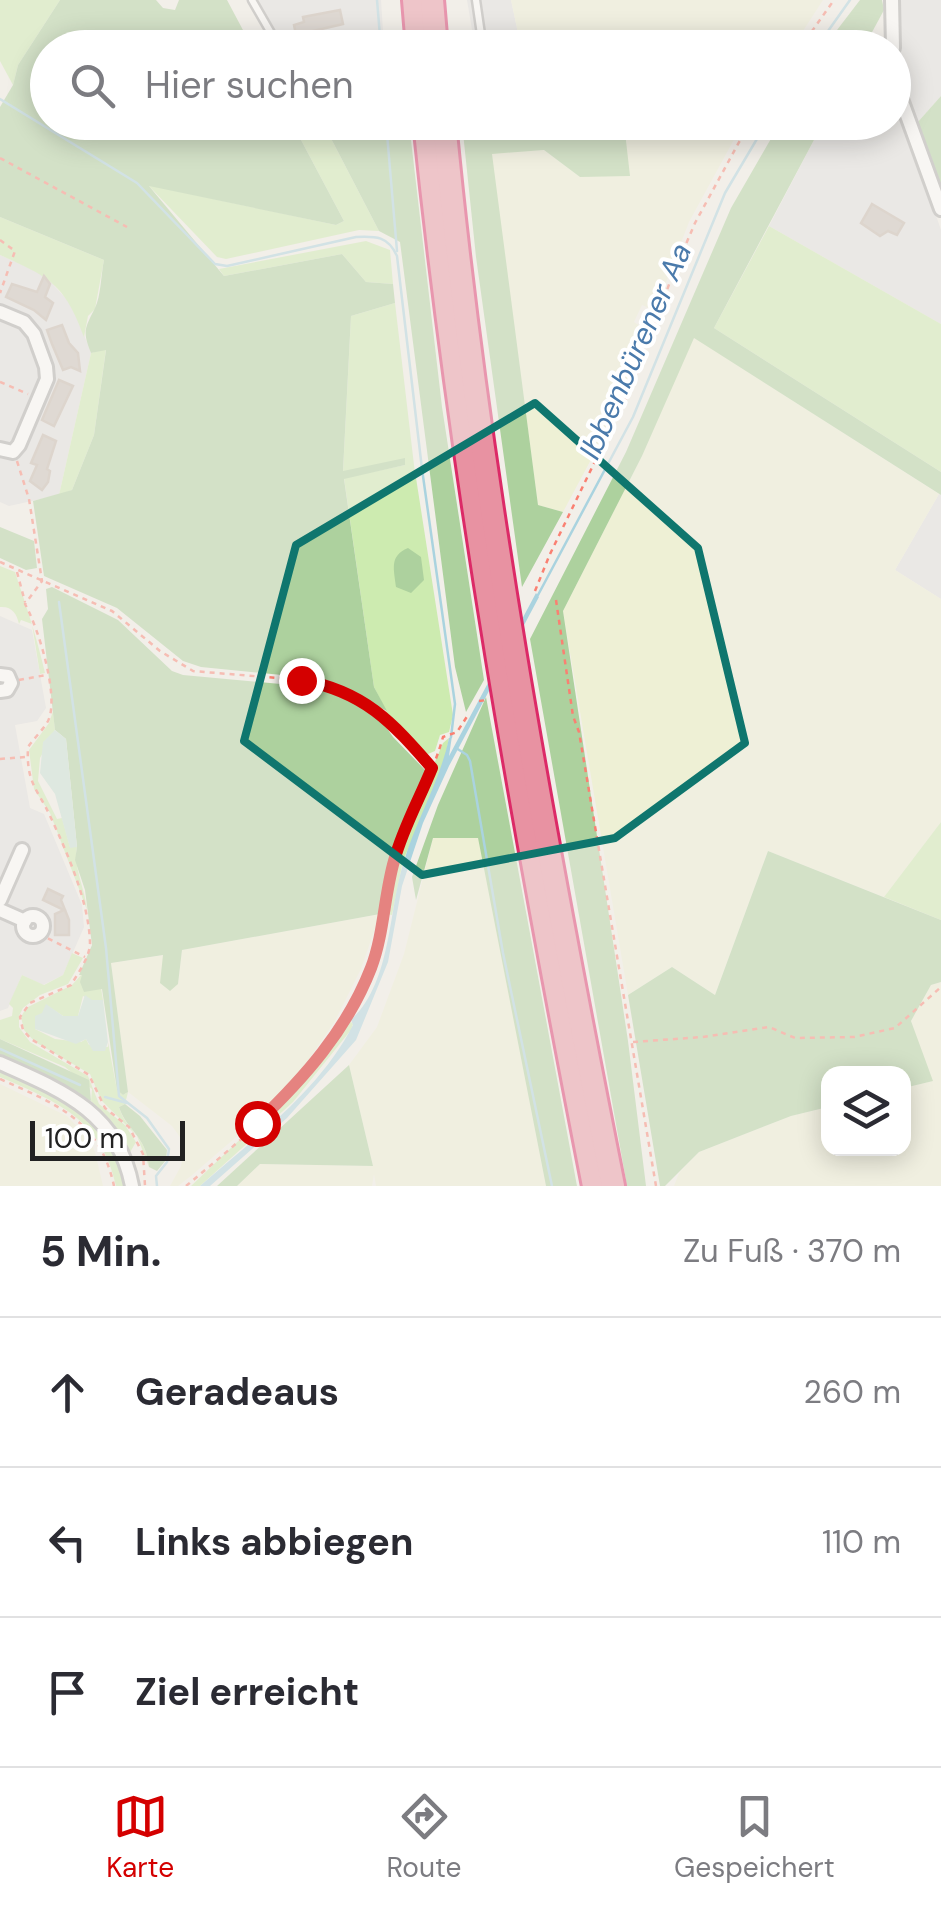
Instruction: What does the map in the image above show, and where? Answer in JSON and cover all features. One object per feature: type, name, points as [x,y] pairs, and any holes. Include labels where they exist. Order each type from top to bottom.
[{"type":"highway","points":[[414,0],[416,30]]},
{"type":"highway","points":[[432,0],[434,30]]},
{"type":"highway","points":[[427,140],[470,491],[506,714],[594,1186]]},
{"type":"highway","points":[[446,140],[482,444],[510,626],[578,1013],[613,1186]]},
{"type":"street","points":[[892,0],[892,30]]},
{"type":"street","points":[[911,126],[941,209]]},
{"type":"street","points":[[0,312],[24,322],[34,334],[47,379],[6,451]]},
{"type":"street","points":[[0,900],[22,850]]},
{"type":"street","points":[[0,910],[25,921],[28,934],[39,934]]},
{"type":"street","points":[[0,1062],[81,1102],[97,1116],[121,1152],[132,1186]]},
{"type":"lane","points":[[252,0],[269,30]]},
{"type":"lane","points":[[476,0],[480,30]]},
{"type":"path","points":[[813,30],[834,0]]},
{"type":"path","points":[[535,592],[635,378],[694,223],[740,140]]},
{"type":"path","points":[[0,158],[127,227]]},
{"type":"path","points":[[0,240],[16,252],[0,293]]},
{"type":"path","points":[[0,382],[39,399]]},
{"type":"path","points":[[6,451],[29,499],[42,581],[25,604]]},
{"type":"path","points":[[0,562],[112,611],[160,651],[194,671],[301,680],[356,697],[375,707],[432,768]]},
{"type":"path","points":[[16,569],[25,604],[34,619],[51,710],[47,722],[28,746],[32,788],[51,818],[83,904],[90,944],[71,985],[30,1003],[20,1018],[30,1039],[89,1075],[99,1099],[129,1127],[140,1146],[145,1186]]},
{"type":"path","points":[[556,600],[656,1186]]},
{"type":"path","points":[[4,682],[47,674]]},
{"type":"path","points":[[479,701],[487,700]]},
{"type":"path","points":[[186,1186],[306,1075],[345,1021],[372,966],[406,822],[446,736],[468,715]]},
{"type":"path","points":[[0,759],[28,756]]},
{"type":"path","points":[[39,934],[87,957]]},
{"type":"path","points":[[632,1042],[769,1027],[794,1038],[854,1037],[894,1028],[941,988]]},
{"type":"path","points":[[0,1079],[52,1102],[80,1122],[105,1155],[114,1186]]},
{"type":"highlighted area","points":[[535,403],[698,548],[745,743],[615,838],[422,875],[244,741],[296,545]]},
{"type":"shaded area","points":[[258,0],[381,0],[383,30],[274,30]]},
{"type":"shaded area","points":[[467,0],[511,0],[517,30],[472,30]]},
{"type":"shaded area","points":[[899,0],[941,0],[941,96],[917,123],[911,105],[911,30],[900,30]]},
{"type":"shaded area","points":[[814,140],[910,140],[941,230],[941,324],[769,226]]},
{"type":"shaded area","points":[[0,255],[43,274],[73,306],[91,353],[59,495],[9,506],[0,502]]},
{"type":"shaded area","points":[[941,495],[941,599],[895,570]]},
{"type":"shaded area","points":[[0,616],[32,630],[46,708],[37,721],[15,725],[30,808],[44,814],[82,905],[84,927],[63,975],[43,985],[22,975],[8,1008],[0,1011]]},
{"type":"green space","points":[[0,0],[60,0],[41,30],[30,30],[30,46],[18,65],[13,85],[0,61]]},
{"type":"green space","points":[[60,0],[156,0],[163,8],[175,10],[179,0],[227,0],[243,30],[41,30]]},
{"type":"green space","points":[[511,0],[823,0],[804,30],[517,30]]},
{"type":"green space","points":[[860,0],[882,0],[884,10],[873,30],[837,30]]},
{"type":"green space","points":[[30,46],[30,140],[301,140],[344,221],[336,225],[149,186],[224,276],[342,254],[366,282],[393,284],[395,303],[351,316],[343,471],[405,458],[405,465],[344,479],[374,687],[387,711],[322,679],[201,667],[183,661],[117,608],[44,576],[33,501],[72,490],[94,435],[106,350],[91,353],[86,330],[99,297],[104,260],[0,217],[0,107],[13,85],[18,65]]},
{"type":"green space","points":[[941,96],[941,187],[917,123]]},
{"type":"green space","points":[[301,140],[332,140],[379,231],[359,230],[226,259],[217,257],[148,185],[336,225],[344,221]]},
{"type":"green space","points":[[332,140],[411,140],[442,407],[484,680],[466,712],[455,667],[400,242],[379,231]]},
{"type":"green space","points":[[464,140],[626,140],[630,176],[580,177],[544,150],[492,154],[538,505],[563,512],[522,587]]},
{"type":"green space","points":[[620,140],[734,140],[689,222],[655,311],[642,305],[634,322],[646,330],[610,424],[563,512],[538,505],[491,153],[544,150],[580,177]]},
{"type":"green space","points":[[770,140],[814,140],[714,328],[941,472],[941,495],[694,338],[642,456],[563,611],[646,1186],[627,1186],[530,639],[626,452],[731,208]]},
{"type":"green space","points":[[0,217],[104,260],[95,309],[88,316],[84,337],[70,305],[53,284],[0,255]]},
{"type":"green space","points":[[769,226],[941,324],[941,472],[714,328]]},
{"type":"green space","points":[[366,241],[390,250],[393,284],[366,282],[342,254],[224,276],[219,269]]},
{"type":"green space","points":[[395,303],[414,465],[453,715],[449,732],[440,735],[435,751],[428,754],[418,749],[390,719],[374,687],[344,478],[405,465],[405,459],[343,472],[351,316]]},
{"type":"green space","points":[[693,337],[939,494],[895,570],[941,599],[941,822],[884,897],[768,851],[715,995],[672,967],[628,995],[563,611],[642,456]]},
{"type":"green space","points":[[106,349],[94,435],[72,490],[59,495],[91,353]]},
{"type":"green space","points":[[0,527],[34,541],[37,568],[26,570],[0,558]]},
{"type":"green space","points":[[408,548],[421,557],[424,580],[411,593],[396,587],[394,569],[395,559]]},
{"type":"green space","points":[[0,566],[15,572],[32,624],[21,620],[19,624],[13,611],[0,607]]},
{"type":"green space","points":[[52,587],[118,620],[172,671],[312,687],[374,710],[393,737],[427,772],[394,851],[380,914],[182,950],[178,984],[170,991],[160,983],[163,955],[111,963],[128,1092],[123,1095],[117,1090],[102,989],[84,992],[79,975],[92,945],[85,890],[75,860],[66,739],[55,730],[42,619],[48,609],[46,589]]},
{"type":"green space","points":[[32,625],[38,647],[45,673],[40,674]]},
{"type":"green space","points":[[486,697],[577,1186],[546,1186],[478,838],[433,838],[416,900],[412,877],[438,805]]},
{"type":"green space","points":[[53,711],[55,730],[40,758],[38,781],[57,819],[62,818],[70,847],[77,847],[87,910],[50,813],[34,789],[29,750]]},
{"type":"green space","points":[[55,730],[66,739],[77,847],[70,848],[55,794],[40,773],[43,742]]},
{"type":"green space","points":[[449,738],[444,764],[403,861],[392,915],[385,914],[405,832],[443,743]]},
{"type":"green space","points":[[941,822],[941,920],[884,897]]},
{"type":"green space","points":[[478,837],[546,1186],[376,1186],[374,1174],[372,1186],[237,1186],[260,1164],[373,1166],[349,1065],[377,1027],[404,954],[433,838]]},
{"type":"green space","points":[[768,851],[941,920],[941,982],[931,985],[911,1021],[933,1081],[911,1086],[911,1066],[821,1066],[821,1109],[791,1116],[699,1152],[665,1186],[660,1186],[628,995],[672,967],[715,995]]},
{"type":"green space","points":[[380,914],[361,969],[335,1021],[301,1071],[250,1125],[178,1186],[170,1186],[181,1166],[185,1144],[172,1126],[128,1092],[111,963],[164,955],[178,984],[182,950]]},
{"type":"green space","points":[[72,953],[83,958],[68,984],[40,995],[23,1008],[19,1027],[30,1042],[88,1076],[99,1104],[125,1125],[136,1142],[129,1154],[119,1133],[91,1101],[92,1089],[65,1067],[0,1039],[0,1020],[12,1016],[9,1004],[22,975],[44,985],[63,975]]},
{"type":"green space","points":[[82,974],[101,988],[103,1000],[92,1001],[83,996],[78,1016],[63,1016],[51,1008],[39,1016],[35,1029],[55,1039],[86,1039],[89,1045],[108,1047],[108,1042],[117,1090],[123,1095],[128,1092],[125,1104],[119,1107],[137,1136],[101,1100],[90,1074],[35,1042],[24,1030],[21,1017],[26,1008],[72,985]]},
{"type":"green space","points":[[941,982],[941,1186],[674,1186],[679,1173],[699,1152],[791,1116],[821,1109],[821,1156],[911,1156],[911,1086],[932,1081],[911,1021],[931,985]]},
{"type":"green space","points":[[85,995],[103,1000],[108,1042],[105,1051],[93,1051],[86,1039],[76,1044],[35,1029],[35,1016],[42,1013],[46,1004],[63,1016],[78,1016]]},
{"type":"green space","points":[[348,1019],[353,1024],[351,1030],[293,1102],[200,1186],[191,1186],[313,1070]]},
{"type":"green space","points":[[0,1039],[89,1080],[91,1101],[0,1055]]},
{"type":"green space","points":[[349,1065],[373,1166],[260,1164],[237,1186],[217,1186]]},
{"type":"green space","points":[[0,1069],[62,1099],[94,1125],[117,1162],[124,1186],[116,1186],[100,1144],[88,1129],[58,1105],[0,1077]]},
{"type":"green space","points":[[0,1084],[67,1116],[88,1138],[103,1186],[0,1186]]},
{"type":"green space","points":[[125,1104],[167,1150],[166,1160],[157,1171],[149,1167],[144,1147],[122,1115],[119,1107]]},
{"type":"water","points":[[536,593],[539,597],[423,823],[402,886],[388,962],[356,1040],[287,1118],[210,1186],[200,1186],[304,1092],[353,1025],[351,1020],[364,1004],[382,966],[404,861],[449,738],[452,736],[449,756]]},
{"type":"building","points":[[340,10],[343,24],[295,30],[294,25],[304,22],[303,17]]},
{"type":"building","points":[[872,204],[904,223],[897,235],[888,231],[880,236],[861,223]]},
{"type":"building","points":[[44,276],[50,284],[45,297],[53,303],[46,320],[6,297],[12,284],[37,292]]},
{"type":"building","points":[[62,325],[78,353],[80,371],[71,367],[63,370],[52,344],[47,330]]},
{"type":"building","points":[[59,380],[73,386],[54,426],[42,420]]},
{"type":"building","points":[[43,435],[56,441],[47,469],[48,482],[42,490],[30,481],[37,465],[31,463]]},
{"type":"building","points":[[48,889],[63,896],[69,935],[55,935],[55,914],[64,910],[43,900]]},
{"type":"waterway","points":[[377,0],[380,30]]},
{"type":"waterway","name":"Ibbenbürener Aa","points":[[829,30],[850,0]]},
{"type":"waterway","points":[[0,99],[30,117]]},
{"type":"waterway","points":[[67,140],[137,183],[215,264],[227,266],[356,237],[381,239],[390,244],[397,256],[455,704],[451,737]]},
{"type":"waterway","points":[[388,140],[397,251]]},
{"type":"waterway","name":"Ibbenbürener Aa","points":[[538,595],[633,417],[725,193],[756,140]]},
{"type":"waterway","points":[[59,602],[106,948],[119,1096],[147,1118],[169,1149],[167,1162],[156,1176],[157,1186]]},
{"type":"waterway","points":[[456,748],[470,761],[503,953],[552,1186]]},
{"type":"waterway","points":[[0,1049],[80,1085]]},
{"type":"waterway","points":[[105,1097],[127,1103]]},
{"type":"route","points":[[257,1123],[306,1075],[345,1021],[372,966],[406,822],[432,768],[375,707],[333,688],[301,680]]}]
